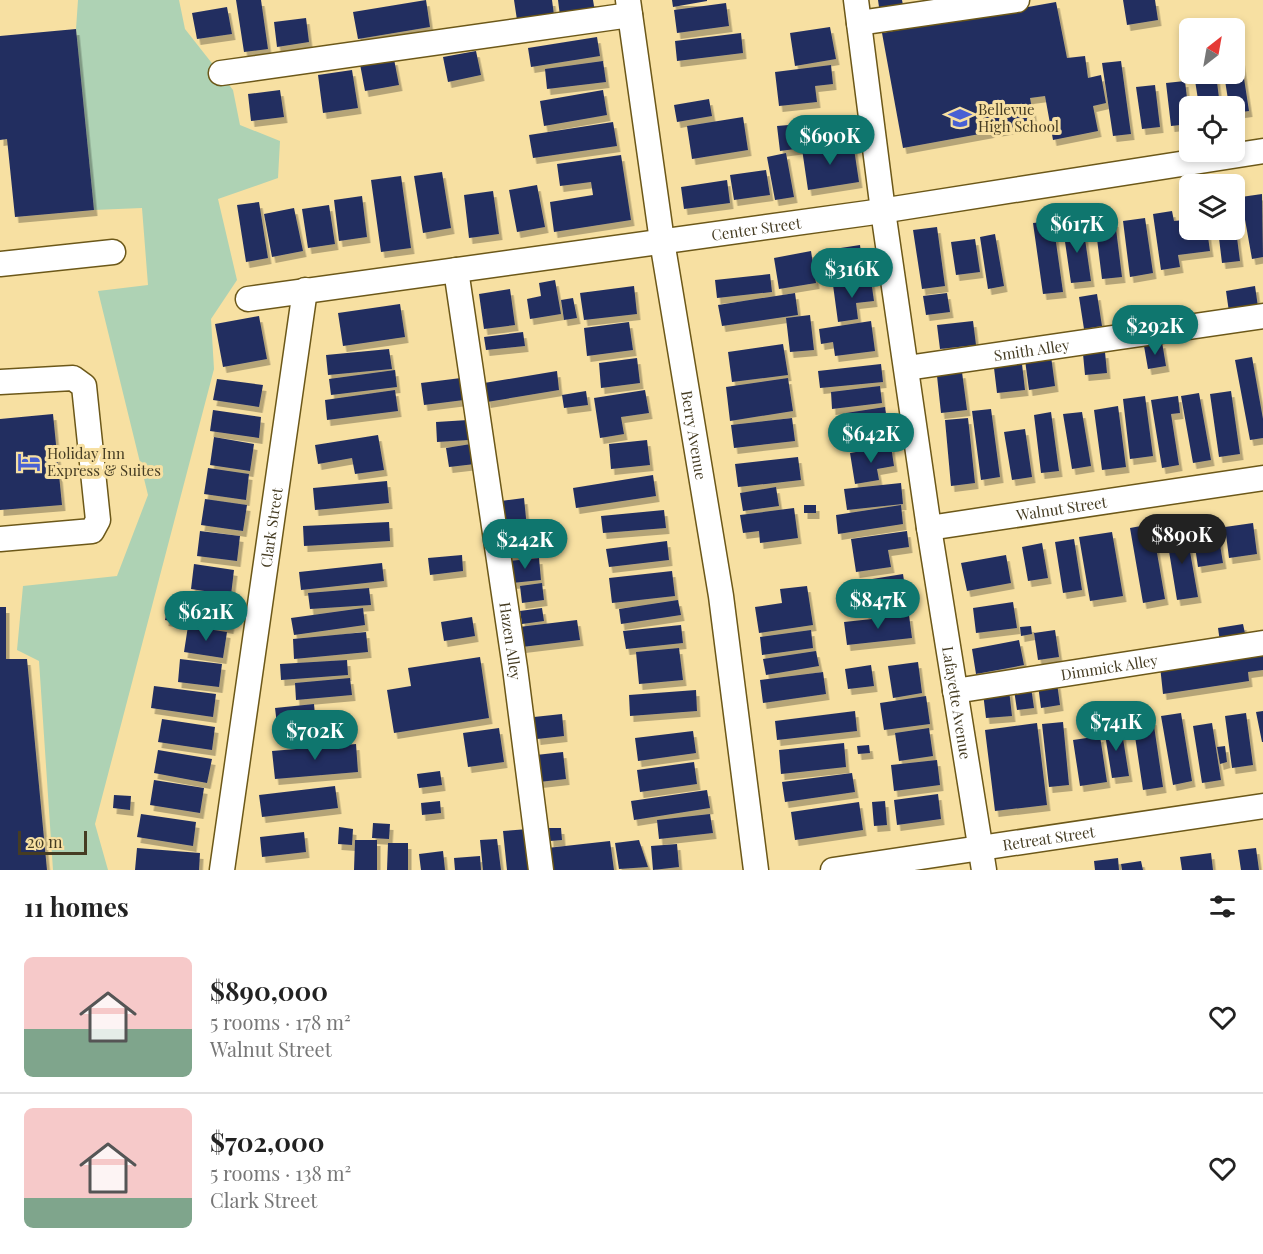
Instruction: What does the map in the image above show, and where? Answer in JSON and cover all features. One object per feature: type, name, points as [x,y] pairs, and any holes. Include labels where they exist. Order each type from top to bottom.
[{"type":"street","points":[[858,11],[1017,0]]},
{"type":"street","points":[[221,73],[629,7]]},
{"type":"street","name":"Berry Avenue","points":[[629,7],[662,240],[721,596],[756,870]]},
{"type":"street","name":"Lafayette Avenue","points":[[858,11],[883,211],[929,528],[982,859]]},
{"type":"street","name":"Center Street","points":[[248,299],[883,211],[1263,151]]},
{"type":"street","points":[[0,264],[113,252]]},
{"type":"street","name":"Hazen Alley","points":[[456,270],[515,668],[541,870]]},
{"type":"street","name":"Clark Street","points":[[222,870],[305,290]]},
{"type":"street","name":"Smith Alley","points":[[907,368],[1263,316]]},
{"type":"street","points":[[0,366],[0,375]]},
{"type":"street","points":[[0,382],[73,378],[84,386],[98,520],[92,531],[0,539]]},
{"type":"street","name":"Walnut Street","points":[[929,528],[1263,478]]},
{"type":"street","name":"Dimmick Alley","points":[[955,691],[1263,643]]},
{"type":"street","name":"Retreat Street","points":[[834,870],[982,859],[1263,806]]},
{"type":"green space","points":[[78,0],[179,0],[185,29],[233,90],[240,125],[280,141],[278,178],[218,199],[237,280],[211,319],[214,369],[95,824],[108,870],[53,870],[39,661],[17,650],[23,586],[117,576],[148,495],[98,291],[148,285],[142,208],[94,210],[76,29]]},
{"type":"building","points":[[236,0],[261,0],[268,49],[244,52]]},
{"type":"building","points":[[426,0],[430,27],[358,39],[353,12]]},
{"type":"building","points":[[514,0],[552,0],[554,15],[517,20]]},
{"type":"building","points":[[558,0],[593,0],[595,12],[560,16]]},
{"type":"building","points":[[672,0],[707,0],[707,1],[673,7]]},
{"type":"building","points":[[878,0],[902,0],[904,10],[880,14]]},
{"type":"building","points":[[1123,0],[1155,0],[1158,20],[1127,25]]},
{"type":"building","points":[[1056,2],[1067,58],[1085,56],[1088,78],[1101,75],[1106,103],[1093,106],[1098,131],[1053,140],[1045,96],[1030,98],[1035,124],[903,148],[882,33]]},
{"type":"building","points":[[726,3],[729,26],[677,33],[674,10]]},
{"type":"building","points":[[227,7],[232,34],[197,39],[192,13]]},
{"type":"building","points":[[306,18],[309,42],[277,47],[274,22]]},
{"type":"building","points":[[830,27],[836,59],[795,66],[790,33]]},
{"type":"building","points":[[76,29],[94,210],[15,217],[7,139],[0,140],[0,36]]},
{"type":"building","points":[[741,33],[743,53],[677,61],[675,41]]},
{"type":"building","points":[[597,37],[600,56],[531,67],[528,48]]},
{"type":"building","points":[[476,51],[481,75],[448,82],[443,57]]},
{"type":"building","points":[[394,59],[399,85],[365,91],[360,64]]},
{"type":"building","points":[[603,61],[606,82],[547,89],[545,69]]},
{"type":"building","points":[[1121,61],[1131,134],[1113,136],[1102,63]]},
{"type":"building","points":[[831,65],[833,84],[815,86],[817,102],[779,106],[775,72]]},
{"type":"building","points":[[352,70],[358,108],[323,113],[318,75]]},
{"type":"building","points":[[1179,82],[1179,84],[1185,84],[1187,96],[1179,96],[1179,125],[1171,126],[1166,83]]},
{"type":"building","points":[[1196,84],[1217,84],[1219,96],[1197,96]]},
{"type":"building","points":[[1226,84],[1245,84],[1249,111],[1245,112],[1245,96],[1227,96]]},
{"type":"building","points":[[1155,85],[1160,127],[1142,129],[1136,87]]},
{"type":"building","points":[[280,90],[284,117],[251,121],[248,94]]},
{"type":"building","points":[[603,90],[607,115],[544,126],[540,101]]},
{"type":"building","points":[[709,99],[712,116],[677,122],[674,105]]},
{"type":"building","points":[[743,117],[748,150],[692,159],[687,126]]},
{"type":"building","points":[[613,122],[617,146],[533,158],[529,135]]},
{"type":"building","points":[[800,124],[803,148],[780,151],[777,126]]},
{"type":"building","points":[[853,142],[859,182],[808,190],[802,149]]},
{"type":"building","points":[[786,153],[794,197],[775,200],[767,157]]},
{"type":"building","points":[[621,155],[631,220],[554,232],[550,202],[593,195],[591,182],[560,186],[557,164]]},
{"type":"building","points":[[766,170],[770,195],[734,200],[730,175]]},
{"type":"building","points":[[442,172],[451,228],[423,233],[414,176]]},
{"type":"building","points":[[401,176],[411,248],[381,252],[371,180]]},
{"type":"building","points":[[727,180],[730,203],[684,209],[681,187]]},
{"type":"building","points":[[537,185],[545,227],[517,232],[509,190]]},
{"type":"building","points":[[493,191],[499,234],[469,238],[464,195]]},
{"type":"building","points":[[1262,194],[1263,257],[1252,259],[1245,220],[1245,196]]},
{"type":"building","points":[[362,196],[367,237],[339,241],[334,200]]},
{"type":"building","points":[[259,202],[268,258],[246,262],[237,205]]},
{"type":"building","points":[[329,205],[335,244],[308,248],[302,209]]},
{"type":"building","points":[[294,208],[303,251],[272,257],[264,214]]},
{"type":"building","points":[[1172,211],[1174,221],[1179,220],[1179,240],[1208,240],[1210,251],[1178,255],[1180,267],[1161,270],[1153,214]]},
{"type":"building","points":[[1145,218],[1153,273],[1130,277],[1123,221]]},
{"type":"building","points":[[1053,221],[1063,292],[1043,294],[1033,223]]},
{"type":"building","points":[[1115,221],[1122,277],[1102,279],[1095,223]]},
{"type":"building","points":[[1083,225],[1091,281],[1071,283],[1063,228]]},
{"type":"building","points":[[937,227],[945,286],[922,289],[913,230]]},
{"type":"building","points":[[995,234],[1004,286],[988,289],[980,237]]},
{"type":"building","points":[[975,239],[980,272],[956,275],[951,242]]},
{"type":"building","points":[[1219,240],[1237,240],[1240,261],[1222,263]]},
{"type":"building","points":[[860,245],[864,275],[826,281],[821,251]]},
{"type":"building","points":[[811,251],[816,283],[779,289],[774,258]]},
{"type":"building","points":[[770,274],[772,292],[717,298],[715,280]]},
{"type":"building","points":[[555,280],[561,314],[530,319],[527,299],[541,296],[539,283]]},
{"type":"building","points":[[871,280],[874,301],[856,303],[858,319],[838,322],[833,285]]},
{"type":"building","points":[[634,286],[637,314],[584,320],[580,293]]},
{"type":"building","points":[[1255,286],[1258,307],[1229,312],[1226,291]]},
{"type":"building","points":[[510,289],[515,325],[484,329],[479,294]]},
{"type":"building","points":[[795,293],[798,315],[722,326],[718,305]]},
{"type":"building","points":[[947,293],[950,312],[926,315],[923,296]]},
{"type":"building","points":[[1097,294],[1102,326],[1084,329],[1079,297]]},
{"type":"building","points":[[573,298],[577,318],[564,320],[561,300]]},
{"type":"building","points":[[400,304],[405,337],[343,346],[338,313]]},
{"type":"building","points":[[810,315],[814,350],[790,352],[786,318]]},
{"type":"building","points":[[259,316],[267,359],[223,367],[215,324]]},
{"type":"building","points":[[871,321],[875,351],[835,356],[833,342],[821,344],[819,329]]},
{"type":"building","points":[[973,321],[976,345],[940,349],[937,325]]},
{"type":"building","points":[[629,322],[633,350],[587,356],[584,328]]},
{"type":"building","points":[[523,332],[525,346],[486,350],[484,337]]},
{"type":"building","points":[[1162,342],[1166,366],[1148,369],[1144,346]]},
{"type":"building","points":[[783,344],[788,375],[732,382],[728,352]]},
{"type":"building","points":[[389,349],[392,369],[328,375],[326,355]]},
{"type":"building","points":[[1105,352],[1107,373],[1085,375],[1083,354]]},
{"type":"building","points":[[1051,356],[1055,386],[1029,390],[1025,360]]},
{"type":"building","points":[[1252,357],[1263,419],[1263,438],[1250,440],[1235,360]]},
{"type":"building","points":[[637,358],[640,383],[601,388],[599,363]]},
{"type":"building","points":[[881,364],[883,382],[820,388],[818,371]]},
{"type":"building","points":[[1022,364],[1025,390],[997,393],[994,368]]},
{"type":"building","points":[[395,370],[397,387],[331,395],[329,379]]},
{"type":"building","points":[[557,371],[559,390],[487,402],[484,383]]},
{"type":"building","points":[[962,372],[967,410],[941,413],[937,376]]},
{"type":"building","points":[[461,378],[464,400],[424,405],[421,383]]},
{"type":"building","points":[[788,378],[793,411],[730,421],[726,387]]},
{"type":"building","points":[[217,379],[263,385],[259,407],[213,400]]},
{"type":"building","points":[[880,386],[882,403],[832,409],[831,392]]},
{"type":"building","points":[[395,390],[398,411],[327,420],[325,400]]},
{"type":"building","points":[[645,390],[649,413],[621,417],[624,434],[600,438],[594,398]]},
{"type":"building","points":[[586,391],[588,405],[564,408],[562,395]]},
{"type":"building","points":[[1231,391],[1240,454],[1219,457],[1210,394]]},
{"type":"building","points":[[1199,393],[1211,460],[1193,463],[1181,396]]},
{"type":"building","points":[[1145,396],[1153,456],[1130,459],[1123,399]]},
{"type":"building","points":[[1178,396],[1180,413],[1171,414],[1179,465],[1162,468],[1151,400]]},
{"type":"building","points":[[1118,406],[1126,467],[1102,470],[1094,410]]},
{"type":"building","points":[[885,407],[889,433],[850,439],[846,413]]},
{"type":"building","points":[[991,409],[1000,477],[981,480],[972,411]]},
{"type":"building","points":[[213,410],[261,417],[259,438],[210,431]]},
{"type":"building","points":[[1051,412],[1059,471],[1041,473],[1034,415]]},
{"type":"building","points":[[1082,412],[1091,466],[1072,469],[1063,414]]},
{"type":"building","name":"Holiday Inn Express & Suites","points":[[53,414],[62,505],[0,510],[0,419]]},
{"type":"building","points":[[792,418],[795,441],[734,448],[731,425]]},
{"type":"building","points":[[968,418],[975,483],[951,486],[945,420]]},
{"type":"building","points":[[468,420],[469,440],[437,442],[436,422]]},
{"type":"building","points":[[1025,429],[1032,477],[1012,480],[1004,432]]},
{"type":"building","points":[[378,435],[384,470],[355,474],[352,458],[318,464],[315,445]]},
{"type":"building","points":[[214,437],[254,444],[250,471],[210,465]]},
{"type":"building","points":[[647,440],[650,465],[611,469],[609,444]]},
{"type":"building","points":[[471,444],[475,464],[449,467],[446,448]]},
{"type":"building","points":[[891,446],[894,466],[877,469],[879,480],[855,484],[850,453]]},
{"type":"building","points":[[798,457],[801,480],[738,487],[735,464]]},
{"type":"building","points":[[208,468],[249,474],[246,500],[204,494]]},
{"type":"building","points":[[653,475],[656,496],[576,508],[573,488]]},
{"type":"building","points":[[387,481],[389,503],[315,510],[313,488]]},
{"type":"building","points":[[901,483],[903,504],[847,510],[844,489]]},
{"type":"building","points":[[776,487],[779,506],[743,511],[740,493]]},
{"type":"building","points":[[524,498],[527,528],[505,531],[501,501]]},
{"type":"building","points":[[205,499],[247,505],[243,531],[201,525]]},
{"type":"building","points":[[804,505],[816,505],[816,513],[804,513]]},
{"type":"building","points":[[901,505],[903,524],[838,534],[836,515]]},
{"type":"building","points":[[794,508],[798,538],[760,543],[759,531],[743,533],[740,515]]},
{"type":"building","points":[[664,510],[666,528],[603,533],[601,516]]},
{"type":"building","points":[[1216,520],[1223,563],[1198,567],[1194,540],[1203,539],[1201,522]]},
{"type":"building","points":[[389,522],[390,541],[304,546],[303,526]]},
{"type":"building","points":[[1253,523],[1257,554],[1229,558],[1225,527]]},
{"type":"building","points":[[1152,524],[1165,599],[1143,603],[1130,528]]},
{"type":"building","points":[[1186,529],[1198,597],[1177,600],[1166,533]]},
{"type":"building","points":[[200,531],[240,536],[237,561],[197,556]]},
{"type":"building","points":[[907,531],[909,547],[888,550],[891,567],[856,572],[851,539]]},
{"type":"building","points":[[530,532],[533,553],[506,557],[503,536]]},
{"type":"building","points":[[1112,532],[1123,596],[1090,601],[1079,537]]},
{"type":"building","points":[[1074,539],[1082,590],[1063,593],[1055,542]]},
{"type":"building","points":[[667,541],[669,560],[609,567],[606,549]]},
{"type":"building","points":[[1042,543],[1048,578],[1028,581],[1022,547]]},
{"type":"building","points":[[462,555],[463,571],[430,575],[428,558]]},
{"type":"building","points":[[1006,555],[1011,583],[967,591],[961,563]]},
{"type":"building","points":[[539,558],[541,580],[512,583],[509,561]]},
{"type":"building","points":[[382,563],[384,581],[301,590],[299,572]]},
{"type":"building","points":[[194,564],[234,570],[231,595],[191,589]]},
{"type":"building","points":[[672,571],[675,596],[612,603],[609,578]]},
{"type":"building","points":[[903,574],[908,607],[865,613],[860,581]]},
{"type":"building","points":[[542,583],[544,600],[522,603],[520,586]]},
{"type":"building","points":[[807,586],[813,625],[759,633],[755,607],[782,603],[780,589]]},
{"type":"building","points":[[369,588],[371,605],[310,609],[308,593]]},
{"type":"building","points":[[193,594],[234,601],[230,628],[188,621]]},
{"type":"building","points":[[678,600],[681,615],[621,624],[619,609]]},
{"type":"building","points":[[1013,602],[1017,628],[976,633],[973,608]]},
{"type":"building","points":[[0,607],[6,607],[6,659],[27,659],[47,870],[0,870]]},
{"type":"building","points":[[168,607],[185,610],[182,623],[165,620]]},
{"type":"building","points":[[363,608],[365,625],[294,635],[291,618]]},
{"type":"building","points":[[542,608],[544,621],[522,624],[520,611]]},
{"type":"building","points":[[909,615],[912,638],[847,645],[844,622]]},
{"type":"building","points":[[472,617],[475,636],[444,641],[441,622]]},
{"type":"building","points":[[577,620],[580,640],[522,647],[519,627]]},
{"type":"building","points":[[1243,624],[1246,638],[1220,642],[1218,628]]},
{"type":"building","points":[[681,625],[683,643],[626,649],[623,631]]},
{"type":"building","points":[[188,626],[227,632],[223,658],[184,652]]},
{"type":"building","points":[[1031,626],[1032,634],[1021,636],[1020,627]]},
{"type":"building","points":[[811,630],[813,648],[762,655],[760,637]]},
{"type":"building","points":[[1055,630],[1059,657],[1038,660],[1034,633]]},
{"type":"building","points":[[366,632],[368,652],[294,659],[293,639]]},
{"type":"building","points":[[1019,640],[1024,665],[976,674],[972,649]]},
{"type":"building","points":[[679,648],[683,680],[639,684],[636,652]]},
{"type":"building","points":[[816,651],[819,666],[766,675],[763,659]]},
{"type":"building","points":[[1263,651],[1263,670],[1248,672],[1249,681],[1163,694],[1160,666]]},
{"type":"building","points":[[480,657],[489,718],[394,733],[387,690],[411,686],[408,668]]},
{"type":"building","points":[[180,659],[222,664],[219,687],[178,682]]},
{"type":"building","points":[[347,660],[348,675],[281,680],[280,664]]},
{"type":"building","points":[[918,662],[922,693],[893,698],[888,666]]},
{"type":"building","points":[[871,665],[874,686],[848,689],[845,669]]},
{"type":"building","points":[[823,672],[826,694],[763,703],[760,680]]},
{"type":"building","points":[[350,678],[352,695],[296,700],[295,683]]},
{"type":"building","points":[[1057,683],[1060,705],[1041,708],[1038,685]]},
{"type":"building","points":[[154,686],[216,694],[213,717],[151,708]]},
{"type":"building","points":[[1031,687],[1034,708],[1017,710],[1014,690]]},
{"type":"building","points":[[696,690],[697,711],[630,716],[629,695]]},
{"type":"building","points":[[1009,690],[1012,716],[986,718],[983,693]]},
{"type":"building","points":[[926,696],[930,724],[884,730],[880,703]]},
{"type":"building","points":[[314,704],[317,737],[279,741],[275,708]]},
{"type":"building","points":[[855,711],[857,731],[777,740],[775,721]]},
{"type":"building","points":[[1263,711],[1263,742],[1262,742],[1256,712]]},
{"type":"building","points":[[1181,713],[1192,781],[1173,785],[1161,716]]},
{"type":"building","points":[[1246,713],[1253,765],[1232,768],[1225,716]]},
{"type":"building","points":[[562,714],[564,736],[537,739],[534,717]]},
{"type":"building","points":[[162,719],[215,727],[212,750],[158,742]]},
{"type":"building","points":[[1153,719],[1163,787],[1143,790],[1133,723]]},
{"type":"building","points":[[1063,722],[1069,785],[1049,787],[1042,724]]},
{"type":"building","points":[[1037,723],[1047,805],[995,811],[985,730]]},
{"type":"building","points":[[1212,723],[1221,780],[1202,783],[1193,726]]},
{"type":"building","points":[[1121,726],[1129,776],[1112,778],[1104,728]]},
{"type":"building","points":[[499,728],[504,762],[468,767],[463,733]]},
{"type":"building","points":[[929,728],[933,756],[899,761],[895,733]]},
{"type":"building","points":[[693,731],[696,753],[638,761],[635,738]]},
{"type":"building","points":[[1100,736],[1107,782],[1080,786],[1073,740]]},
{"type":"building","points":[[844,743],[846,767],[781,774],[779,750]]},
{"type":"building","points":[[356,744],[358,772],[275,779],[272,751]]},
{"type":"building","points":[[869,745],[870,753],[858,754],[857,746]]},
{"type":"building","points":[[1225,746],[1227,762],[1220,764],[1217,747]]},
{"type":"building","points":[[158,750],[212,759],[207,783],[154,773]]},
{"type":"building","points":[[563,752],[566,779],[539,782],[536,755]]},
{"type":"building","points":[[937,760],[940,785],[894,791],[891,765]]},
{"type":"building","points":[[694,762],[697,784],[640,792],[637,770]]},
{"type":"building","points":[[440,771],[442,785],[419,788],[417,774]]},
{"type":"building","points":[[852,773],[855,792],[785,802],[782,782]]},
{"type":"building","points":[[154,780],[204,788],[200,813],[150,805]]},
{"type":"building","points":[[335,786],[338,808],[262,817],[259,795]]},
{"type":"building","points":[[707,790],[710,808],[634,820],[631,801]]},
{"type":"building","points":[[938,794],[941,819],[897,825],[894,800]]},
{"type":"building","points":[[114,795],[131,796],[130,810],[113,808]]},
{"type":"building","points":[[440,801],[441,813],[422,815],[421,803]]},
{"type":"building","points":[[885,801],[887,825],[874,826],[872,802]]},
{"type":"building","points":[[859,802],[863,830],[795,840],[791,812]]},
{"type":"building","points":[[141,814],[196,822],[193,846],[137,837]]},
{"type":"building","points":[[710,814],[713,833],[659,839],[657,820]]},
{"type":"building","points":[[373,823],[390,824],[389,839],[372,838]]},
{"type":"building","points":[[339,827],[353,829],[352,845],[338,844]]},
{"type":"building","points":[[549,828],[561,828],[562,840],[550,841]]},
{"type":"building","points":[[528,829],[532,870],[507,870],[503,831]]},
{"type":"building","points":[[304,832],[306,852],[262,857],[260,837]]},
{"type":"building","points":[[497,839],[501,870],[483,870],[480,840]]},
{"type":"building","points":[[355,840],[377,840],[377,870],[354,870]]},
{"type":"building","points":[[639,840],[648,867],[619,869],[615,843]]},
{"type":"building","points":[[610,841],[614,870],[550,870],[547,848]]},
{"type":"building","points":[[388,843],[408,843],[408,870],[387,870]]},
{"type":"building","points":[[677,844],[679,867],[653,870],[651,846]]},
{"type":"building","points":[[137,848],[200,853],[199,870],[135,870]]},
{"type":"building","points":[[1256,848],[1259,870],[1241,870],[1238,850]]},
{"type":"building","points":[[443,851],[445,870],[421,870],[419,854]]},
{"type":"building","points":[[1211,853],[1213,870],[1182,870],[1180,857]]},
{"type":"building","points":[[480,856],[481,870],[455,870],[454,858]]},
{"type":"building","points":[[1118,858],[1119,870],[1095,870],[1094,861]]},
{"type":"building","points":[[1141,861],[1143,870],[1122,870],[1121,864]]},
{"type":"place","name":"Bellevue High School","points":[[960,118]]},
{"type":"place","name":"Holiday Inn Express & Suites","points":[[29,462]]}]
